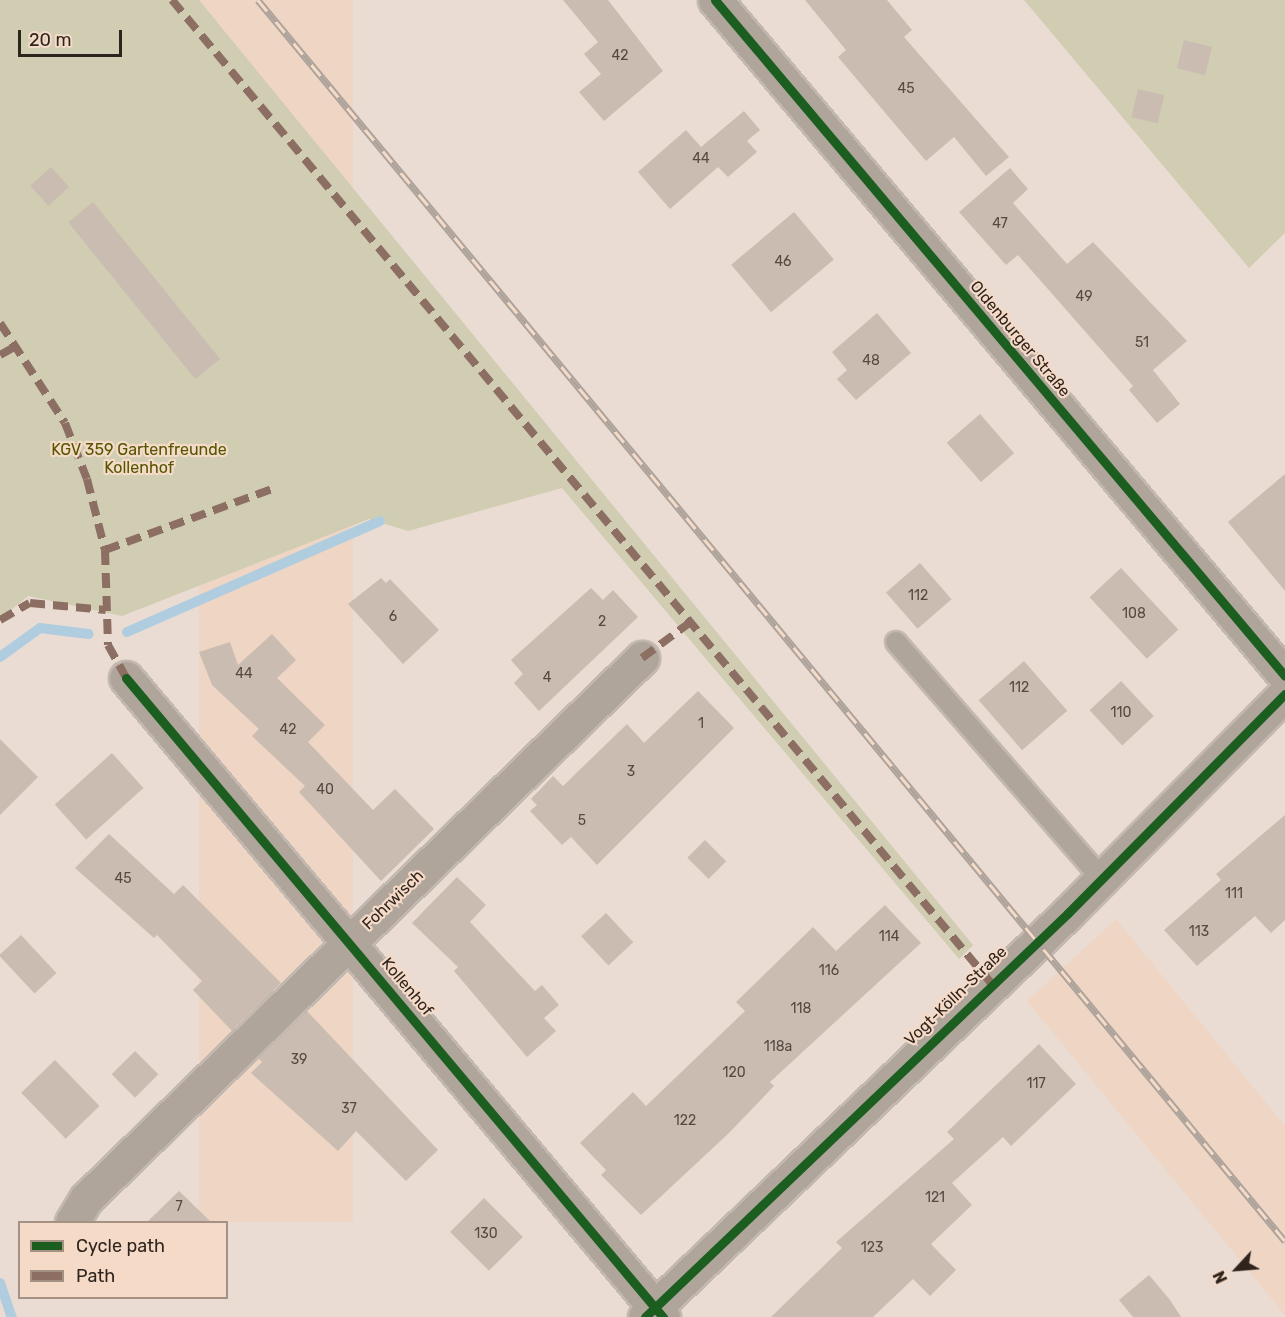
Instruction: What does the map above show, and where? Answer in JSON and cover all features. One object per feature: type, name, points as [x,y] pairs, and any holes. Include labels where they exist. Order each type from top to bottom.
[{"type":"street","name":"Oldenburger Straße","points":[[725,7],[1285,676]]},
{"type":"street","name":"Fohrwisch","points":[[73,1221],[86,1199],[642,658]]},
{"type":"street","name":"Kollenhof","points":[[126,678],[350,942],[654,1314]]},
{"type":"street","name":"Vogt-Kölln-Straße","points":[[654,1314],[1102,879],[1285,694]]},
{"type":"lane","points":[[896,642],[1102,879]]},
{"type":"shaded area","points":[[199,0],[353,0],[353,1222],[199,1221]]},
{"type":"shaded area","points":[[1116,919],[1285,1126],[1285,1315],[1027,1001]]},
{"type":"green space","name":"KGV 359 Gartenfreunde Kollenhof","points":[[0,0],[199,0],[973,945],[959,959],[562,488],[408,531],[369,519],[122,616],[28,596],[0,619]]},
{"type":"green space","points":[[1024,0],[1285,0],[1285,233],[1249,268]]},
{"type":"building","points":[[563,0],[608,0],[663,71],[604,121],[579,92],[601,74],[584,54],[598,42]]},
{"type":"building","points":[[805,0],[887,0],[912,30],[904,37],[1009,157],[986,176],[954,137],[926,161],[838,57],[846,50]]},
{"type":"building","points":[[1184,40],[1212,47],[1205,75],[1177,68]]},
{"type":"building","points":[[1138,89],[1164,95],[1158,123],[1131,117]]},
{"type":"building","points":[[744,111],[760,130],[747,141],[757,152],[728,177],[718,167],[670,209],[638,172],[686,130],[701,147]]},
{"type":"building","points":[[51,167],[69,187],[48,206],[30,186]]},
{"type":"building","points":[[1010,168],[1028,189],[1013,203],[1067,264],[1093,242],[1187,341],[1153,370],[1180,404],[1157,423],[1129,390],[1133,386],[1018,255],[1006,265],[959,212]]},
{"type":"building","points":[[93,202],[220,359],[195,379],[68,222]]},
{"type":"building","points":[[794,212],[834,259],[771,312],[731,265]]},
{"type":"building","points":[[877,313],[911,353],[856,400],[837,379],[847,370],[832,352]]},
{"type":"building","points":[[980,414],[1014,453],[981,482],[947,443]]},
{"type":"building","points":[[1285,474],[1285,591],[1228,522]]},
{"type":"building","points":[[920,563],[951,599],[918,629],[886,593]]},
{"type":"building","points":[[1121,568],[1178,629],[1147,659],[1090,597]]},
{"type":"building","points":[[381,578],[386,583],[390,579],[439,630],[403,664],[348,604]]},
{"type":"building","points":[[591,588],[603,600],[613,590],[638,617],[539,711],[514,683],[523,674],[511,660]]},
{"type":"building","points":[[272,634],[296,660],[277,678],[325,725],[308,742],[373,810],[395,789],[434,829],[381,881],[299,792],[305,786],[252,736],[259,729],[212,685],[199,652],[230,642],[238,665]]},
{"type":"building","points":[[1024,661],[1067,711],[1022,750],[979,700]]},
{"type":"building","points":[[1121,681],[1154,716],[1122,745],[1090,710]]},
{"type":"building","points":[[698,691],[734,728],[597,865],[571,837],[562,845],[530,811],[537,805],[531,799],[553,776],[563,786],[627,724],[644,743]]},
{"type":"building","points":[[0,739],[38,777],[0,815]]},
{"type":"building","points":[[112,753],[143,788],[86,839],[55,805]]},
{"type":"building","points":[[1285,815],[1285,920],[1271,933],[1255,916],[1197,966],[1164,930],[1221,880],[1216,874]]},
{"type":"building","points":[[109,834],[174,894],[183,885],[281,983],[232,1031],[193,990],[202,981],[157,935],[154,938],[75,868]]},
{"type":"building","points":[[705,840],[726,861],[709,879],[687,858]]},
{"type":"building","points":[[457,877],[486,905],[470,922],[535,991],[542,985],[559,1005],[544,1018],[556,1031],[527,1057],[454,971],[458,967],[412,923]]},
{"type":"building","points":[[885,905],[921,943],[770,1082],[774,1086],[729,1133],[641,1215],[601,1175],[606,1170],[580,1143],[633,1092],[646,1106],[745,1011],[736,1002],[813,927],[836,951]]},
{"type":"building","points":[[606,913],[633,942],[608,965],[581,936]]},
{"type":"building","points":[[21,935],[56,973],[35,993],[0,956]]},
{"type":"building","points":[[307,1011],[438,1150],[406,1181],[356,1131],[338,1151],[251,1073],[262,1062],[258,1058]]},
{"type":"building","points":[[1039,1044],[1076,1084],[1011,1146],[1003,1137],[952,1183],[972,1205],[931,1244],[956,1270],[930,1296],[913,1279],[873,1317],[771,1317],[842,1248],[836,1242],[954,1139],[947,1132]]},
{"type":"building","points":[[135,1051],[158,1074],[135,1098],[112,1074]]},
{"type":"building","points":[[55,1060],[99,1106],[66,1139],[21,1093]]},
{"type":"building","points":[[179,1191],[210,1221],[148,1221]]},
{"type":"building","points":[[484,1198],[523,1237],[489,1271],[450,1232]]},
{"type":"building","points":[[1149,1275],[1181,1317],[1133,1317],[1119,1300]]},
{"type":"waterway","points":[[127,632],[380,521]]},
{"type":"waterway","points":[[0,657],[40,628],[89,634]]},
{"type":"waterway","points":[[0,1283],[12,1317]]},
{"type":"railway","points":[[258,0],[1285,1241]]},
{"type":"marked path","points":[[172,0],[991,983]]},
{"type":"marked path","points":[[0,323],[65,423],[87,479],[105,550],[108,645],[126,678]]},
{"type":"marked path","points":[[0,355],[18,345]]},
{"type":"marked path","points":[[105,550],[274,488]]},
{"type":"marked path","points":[[0,620],[30,603],[106,610]]},
{"type":"marked path","points":[[642,658],[692,621]]},
{"type":"cycle path","points":[[715,0],[1285,676]]},
{"type":"cycle path","points":[[126,678],[663,1317]]},
{"type":"cycle path","points":[[645,1317],[1068,913],[1285,694]]}]
